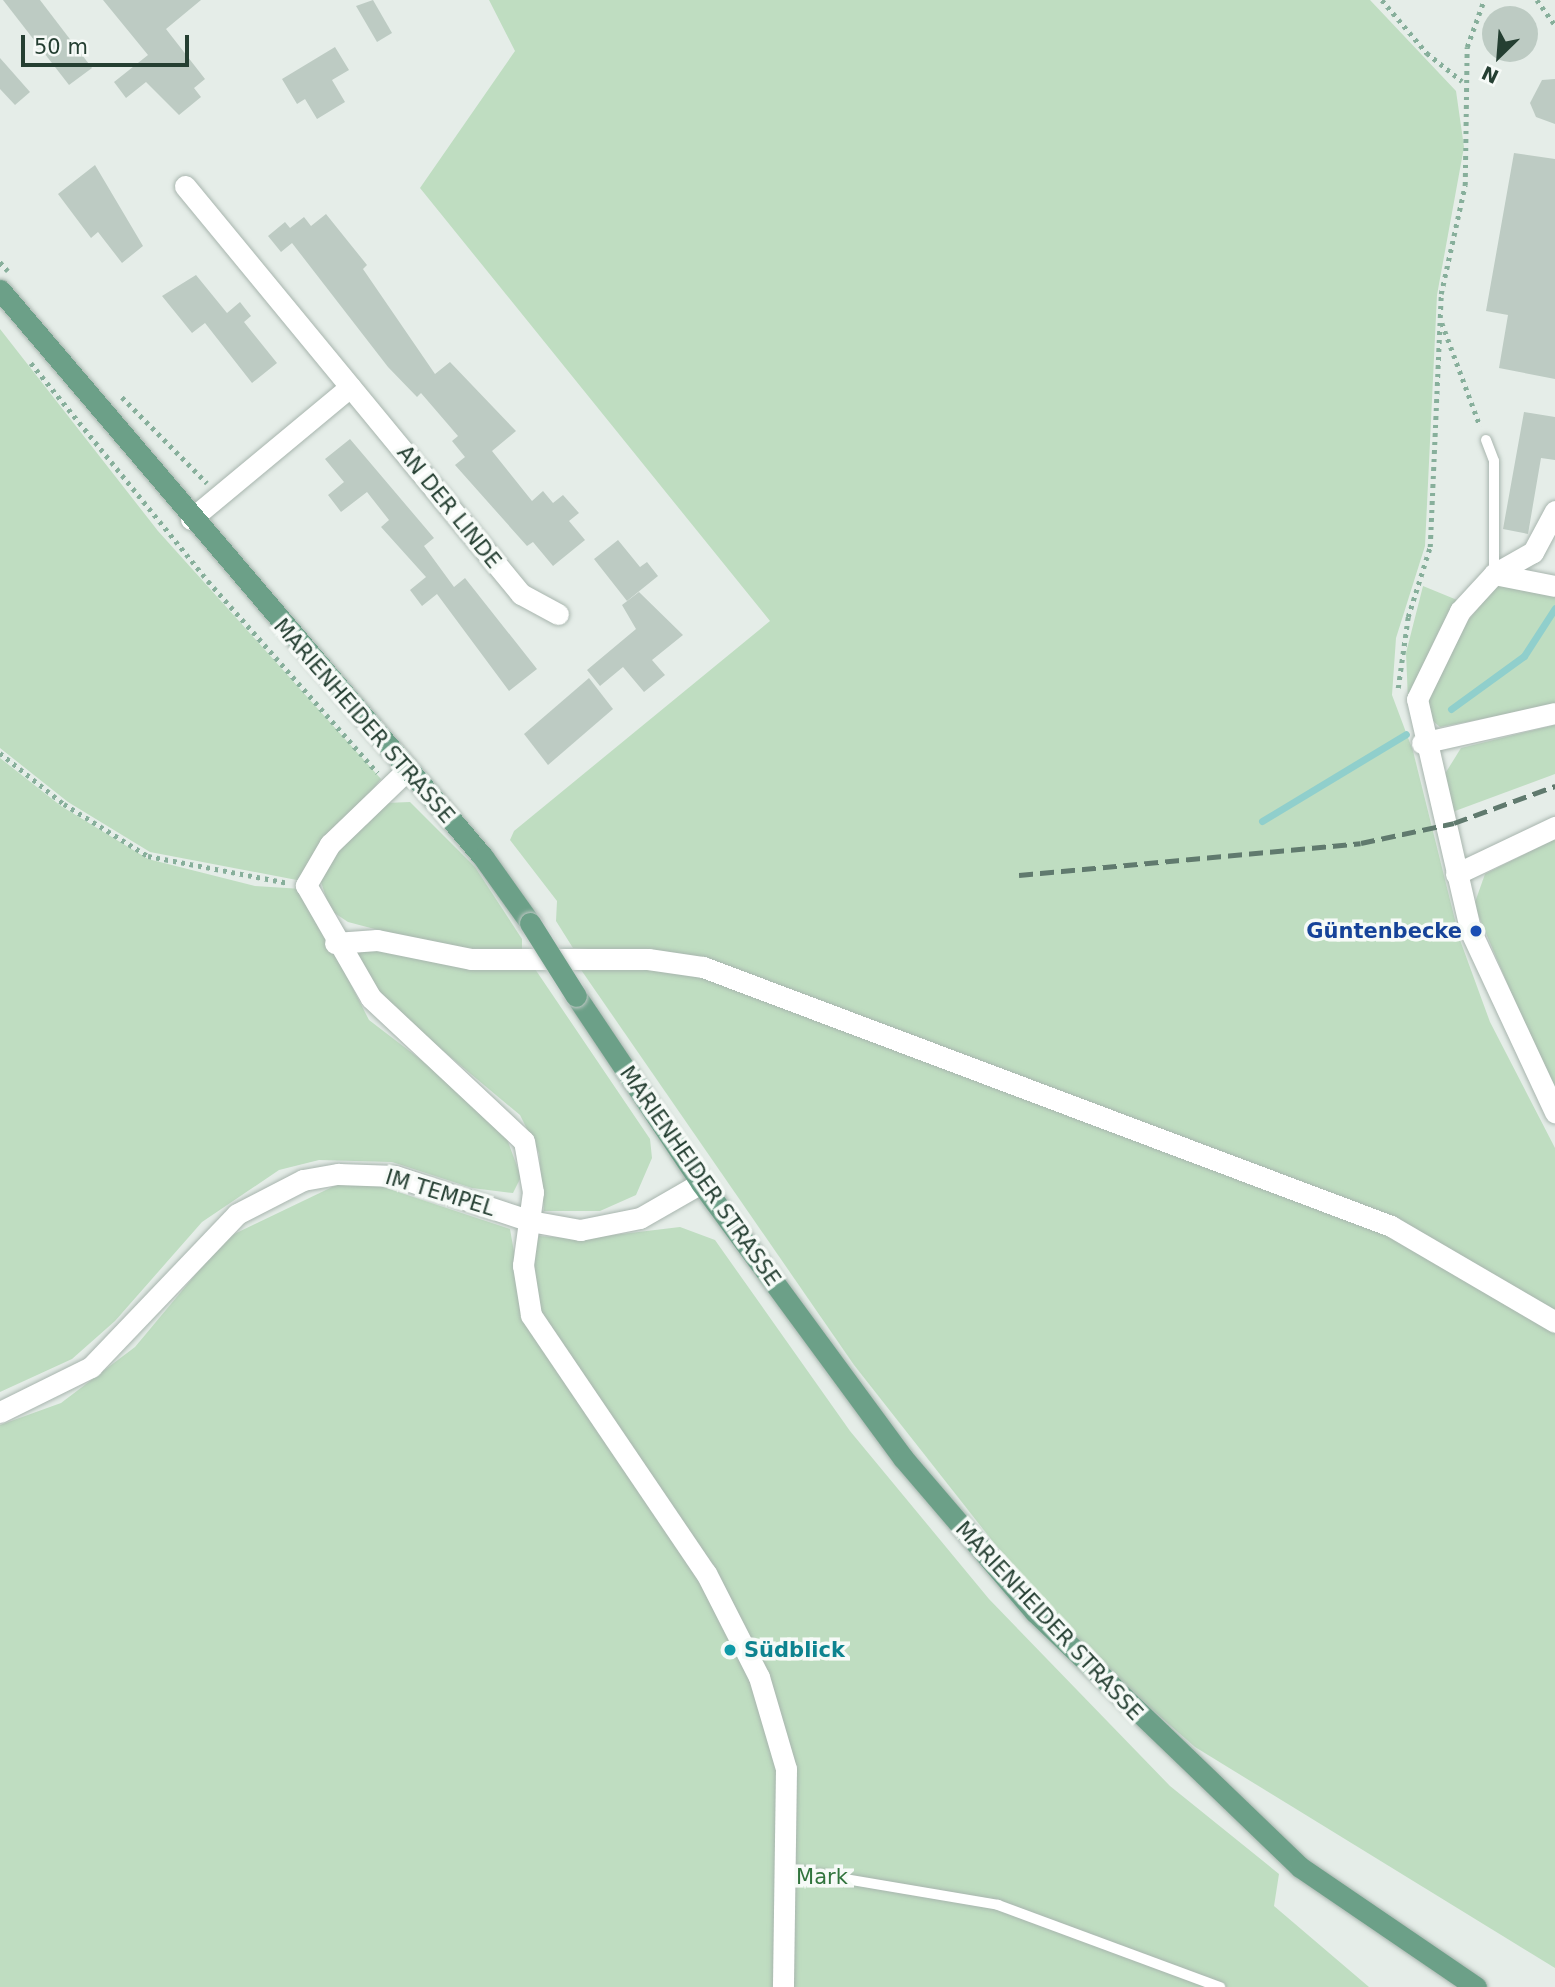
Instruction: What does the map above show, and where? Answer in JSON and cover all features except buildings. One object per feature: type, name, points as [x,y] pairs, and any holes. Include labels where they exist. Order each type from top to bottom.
[{"type":"main road","name":"MARIENHEIDER STRASSE","points":[[0,290],[191,519],[407,771],[530,923],[701,1182],[903,1458],[1035,1612],[1300,1867],[1476,1987]]},
{"type":"street","name":"AN DER LINDE","points":[[185,186],[521,594],[558,614]]},
{"type":"street","points":[[191,519],[350,387]]},
{"type":"street","points":[[1555,511],[1533,552],[1494,574],[1438,646],[1417,699],[1422,743],[1471,932],[1555,1112]]},
{"type":"street","points":[[1494,574],[1555,586]]},
{"type":"street","points":[[1422,743],[1555,713]]},
{"type":"street","points":[[407,771],[330,844],[306,885],[335,943],[398,1029],[483,1097],[524,1141],[532,1163],[530,1221],[523,1265],[531,1315],[706,1573],[759,1677],[786,1769],[783,1987]]},
{"type":"street","points":[[1456,874],[1555,827]]},
{"type":"street","points":[[335,943],[377,940],[471,959],[648,959],[703,967],[1391,1226],[1555,1322]]},
{"type":"street","name":"IM TEMPEL","points":[[0,1412],[91,1367],[237,1214],[303,1180],[338,1174],[395,1176],[530,1221],[609,1227],[701,1182]]},
{"type":"lane","points":[[1486,440],[1494,461],[1494,574]]},
{"type":"lane","points":[[786,1869],[998,1905],[1220,1987]]},
{"type":"path","points":[[1382,0],[1427,53],[1463,81]]},
{"type":"path","points":[[1399,695],[1401,652],[1430,547],[1440,318],[1465,186],[1463,81],[1483,0]]},
{"type":"path","points":[[1537,0],[1555,25]]},
{"type":"path","points":[[1440,318],[1486,440]]},
{"type":"path","points":[[25,356],[110,463],[382,779]]},
{"type":"path","points":[[110,463],[116,459]]},
{"type":"path","points":[[0,753],[64,804],[148,856],[306,885]]},
{"type":"green space","points":[[489,0],[1370,0],[1456,91],[1464,147],[1437,295],[1425,546],[1396,638],[1392,695],[1413,751],[1460,940],[1490,1022],[1555,1148],[1555,1313],[1396,1223],[650,953],[573,948],[556,921],[557,901],[510,840],[514,831],[770,621],[420,188],[515,51]]},
{"type":"green space","points":[[0,329],[158,531],[381,779],[302,881],[150,852],[68,802],[0,748]]},
{"type":"green space","points":[[1499,583],[1555,592],[1555,705],[1440,727],[1426,715],[1425,693],[1446,647]]},
{"type":"green space","points":[[1423,586],[1462,602],[1439,631],[1408,700],[1406,653]]},
{"type":"green space","points":[[1555,725],[1555,774],[1447,814],[1443,777],[1461,748]]},
{"type":"green space","points":[[0,758],[61,806],[148,859],[255,886],[302,889],[369,1020],[446,1079],[507,1139],[521,1177],[513,1193],[472,1188],[392,1162],[319,1160],[279,1170],[202,1222],[115,1321],[72,1359],[0,1392]]},
{"type":"green space","points":[[410,802],[475,867],[522,939],[522,951],[443,947],[348,922],[330,910],[321,882],[326,862],[385,803]]},
{"type":"green space","points":[[1555,839],[1555,1096],[1474,905],[1485,874]]},
{"type":"green space","points":[[364,949],[533,966],[650,1139],[652,1158],[636,1195],[600,1211],[544,1211],[539,1153],[520,1115],[386,1003],[356,956]]},
{"type":"green space","points":[[619,962],[700,974],[1387,1230],[1555,1325],[1555,1968],[1195,1747],[1101,1665],[994,1543],[854,1365],[577,964]]},
{"type":"green space","name":"Mark","points":[[353,1177],[510,1229],[525,1315],[699,1575],[756,1695],[769,1697],[764,1675],[711,1573],[535,1312],[527,1264],[539,1236],[580,1239],[680,1227],[715,1240],[850,1431],[989,1599],[1170,1786],[1279,1874],[1274,1906],[1369,1987],[0,1987],[0,1425],[61,1403],[135,1347],[226,1238]]},
{"type":"waterway","name":"Güntenbecke","points":[[1451,709],[1524,656],[1555,608]]},
{"type":"waterway","points":[[1262,821],[1406,734]]},
{"type":"railway","points":[[1019,875],[1361,843],[1454,823],[1555,786]]},
{"type":"place","name":"Güntenbecke","points":[[1476,931]]},
{"type":"place","name":"Südblick","points":[[730,1650]]}]
